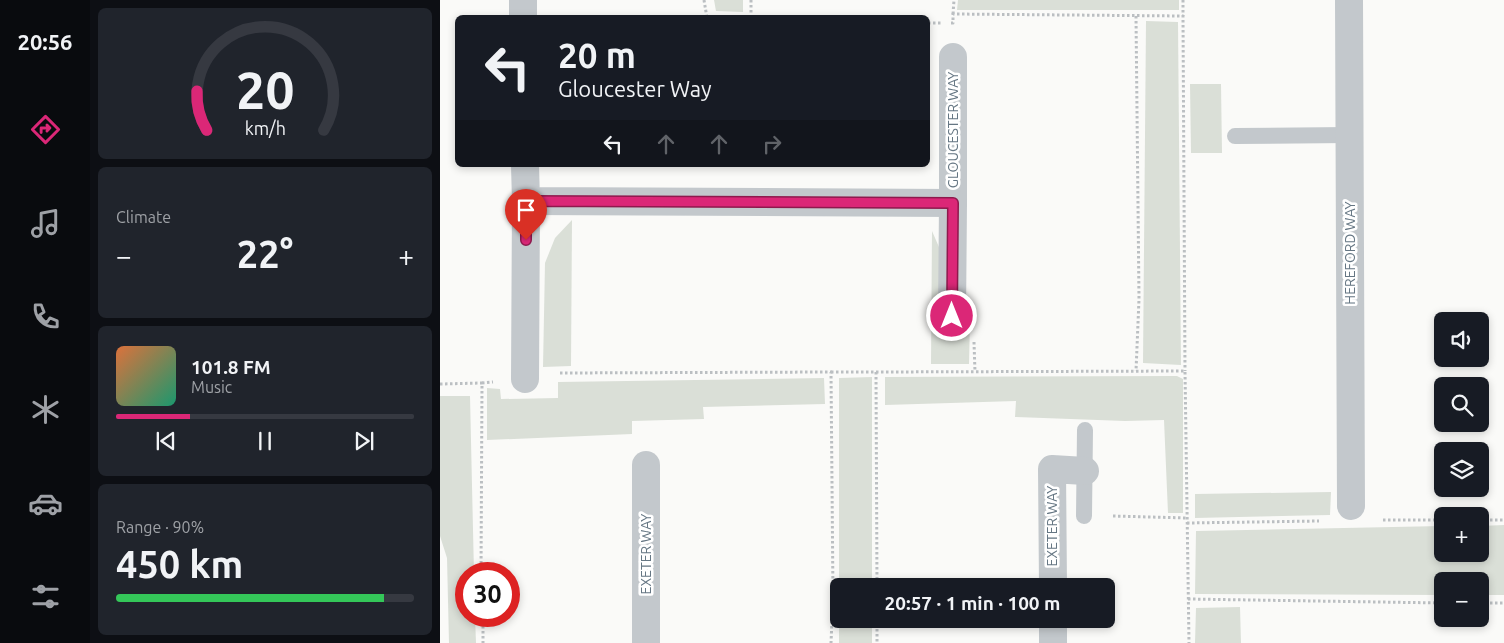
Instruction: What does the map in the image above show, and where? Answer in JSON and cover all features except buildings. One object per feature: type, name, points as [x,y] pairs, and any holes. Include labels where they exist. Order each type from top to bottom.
[{"type":"street","points":[[523,0],[523,15]]},
{"type":"street","name":"HEREFORD WAY","points":[[1349,0],[1351,506]]},
{"type":"street","name":"GLOUCESTER WAY","points":[[952,316],[953,57]]},
{"type":"street","points":[[525,167],[525,379]]},
{"type":"street","name":"GLOUCESTER WAY","points":[[526,201],[953,203]]},
{"type":"street","name":"EXETER WAY","points":[[646,465],[646,643]]},
{"type":"street","name":"EXETER WAY","points":[[1052,578],[1052,469],[1085,471]]},
{"type":"street","points":[[1053,628],[1053,643]]},
{"type":"lane","points":[[1235,136],[1349,135]]},
{"type":"lane","points":[[1084,516],[1085,430]]},
{"type":"path","points":[[704,0],[706,15]]},
{"type":"path","points":[[751,0],[751,15]]},
{"type":"path","points":[[930,23],[953,23],[954,0]]},
{"type":"path","points":[[1183,0],[1185,371]]},
{"type":"path","points":[[953,14],[1183,16]]},
{"type":"path","points":[[1136,16],[1139,299],[1136,371]]},
{"type":"path","points":[[831,372],[833,596],[831,643]]},
{"type":"path","points":[[554,373],[876,372],[877,578]]},
{"type":"path","points":[[440,384],[496,382]]},
{"type":"path","points":[[481,562],[482,383]]},
{"type":"path","points":[[1084,516],[1187,518]]},
{"type":"path","points":[[1378,520],[1434,520]]},
{"type":"path","points":[[1489,520],[1504,520]]},
{"type":"path","points":[[1187,523],[1322,521]]},
{"type":"path","points":[[1188,599],[1434,603]]},
{"type":"path","points":[[1489,603],[1504,603]]},
{"type":"path","points":[[482,627],[483,643]]},
{"type":"path","points":[[877,628],[877,643]]},
{"type":"shaded area","points":[[714,0],[743,0],[743,12],[716,11]]},
{"type":"shaded area","points":[[958,0],[1179,0],[1179,10],[957,10]]},
{"type":"shaded area","points":[[1146,21],[1178,22],[1181,365],[1143,363]]},
{"type":"shaded area","points":[[1190,84],[1221,84],[1222,153],[1191,153]]},
{"type":"shaded area","points":[[572,220],[571,366],[543,367],[545,263],[555,238]]},
{"type":"shaded area","points":[[932,231],[942,254],[941,324],[970,322],[969,364],[931,364]]},
{"type":"shaded area","points":[[1177,376],[1183,379],[1183,513],[1168,513],[1164,420],[1125,421],[1015,417],[1016,401],[885,405],[885,377]]},
{"type":"shaded area","points":[[872,377],[872,578],[839,578],[839,378]]},
{"type":"shaded area","points":[[824,378],[825,404],[703,407],[704,419],[632,421],[632,434],[487,440],[487,388],[500,389],[501,399],[558,398],[558,382]]},
{"type":"shaded area","points":[[440,396],[470,396],[474,562],[455,562],[455,627],[475,627],[476,643],[449,643],[447,558],[440,536]]},
{"type":"shaded area","points":[[1331,492],[1330,515],[1195,518],[1195,494]]},
{"type":"shaded area","points":[[1504,525],[1504,595],[1489,595],[1489,572],[1434,572],[1434,595],[1195,594],[1196,531],[1434,526],[1434,562],[1489,562],[1489,526]]},
{"type":"shaded area","points":[[1240,607],[1241,643],[1195,643],[1196,608]]},
{"type":"shaded area","points":[[839,628],[872,628],[872,643],[839,643]]},
{"type":"route","points":[[526,240],[526,201],[953,203],[952,316]]}]
